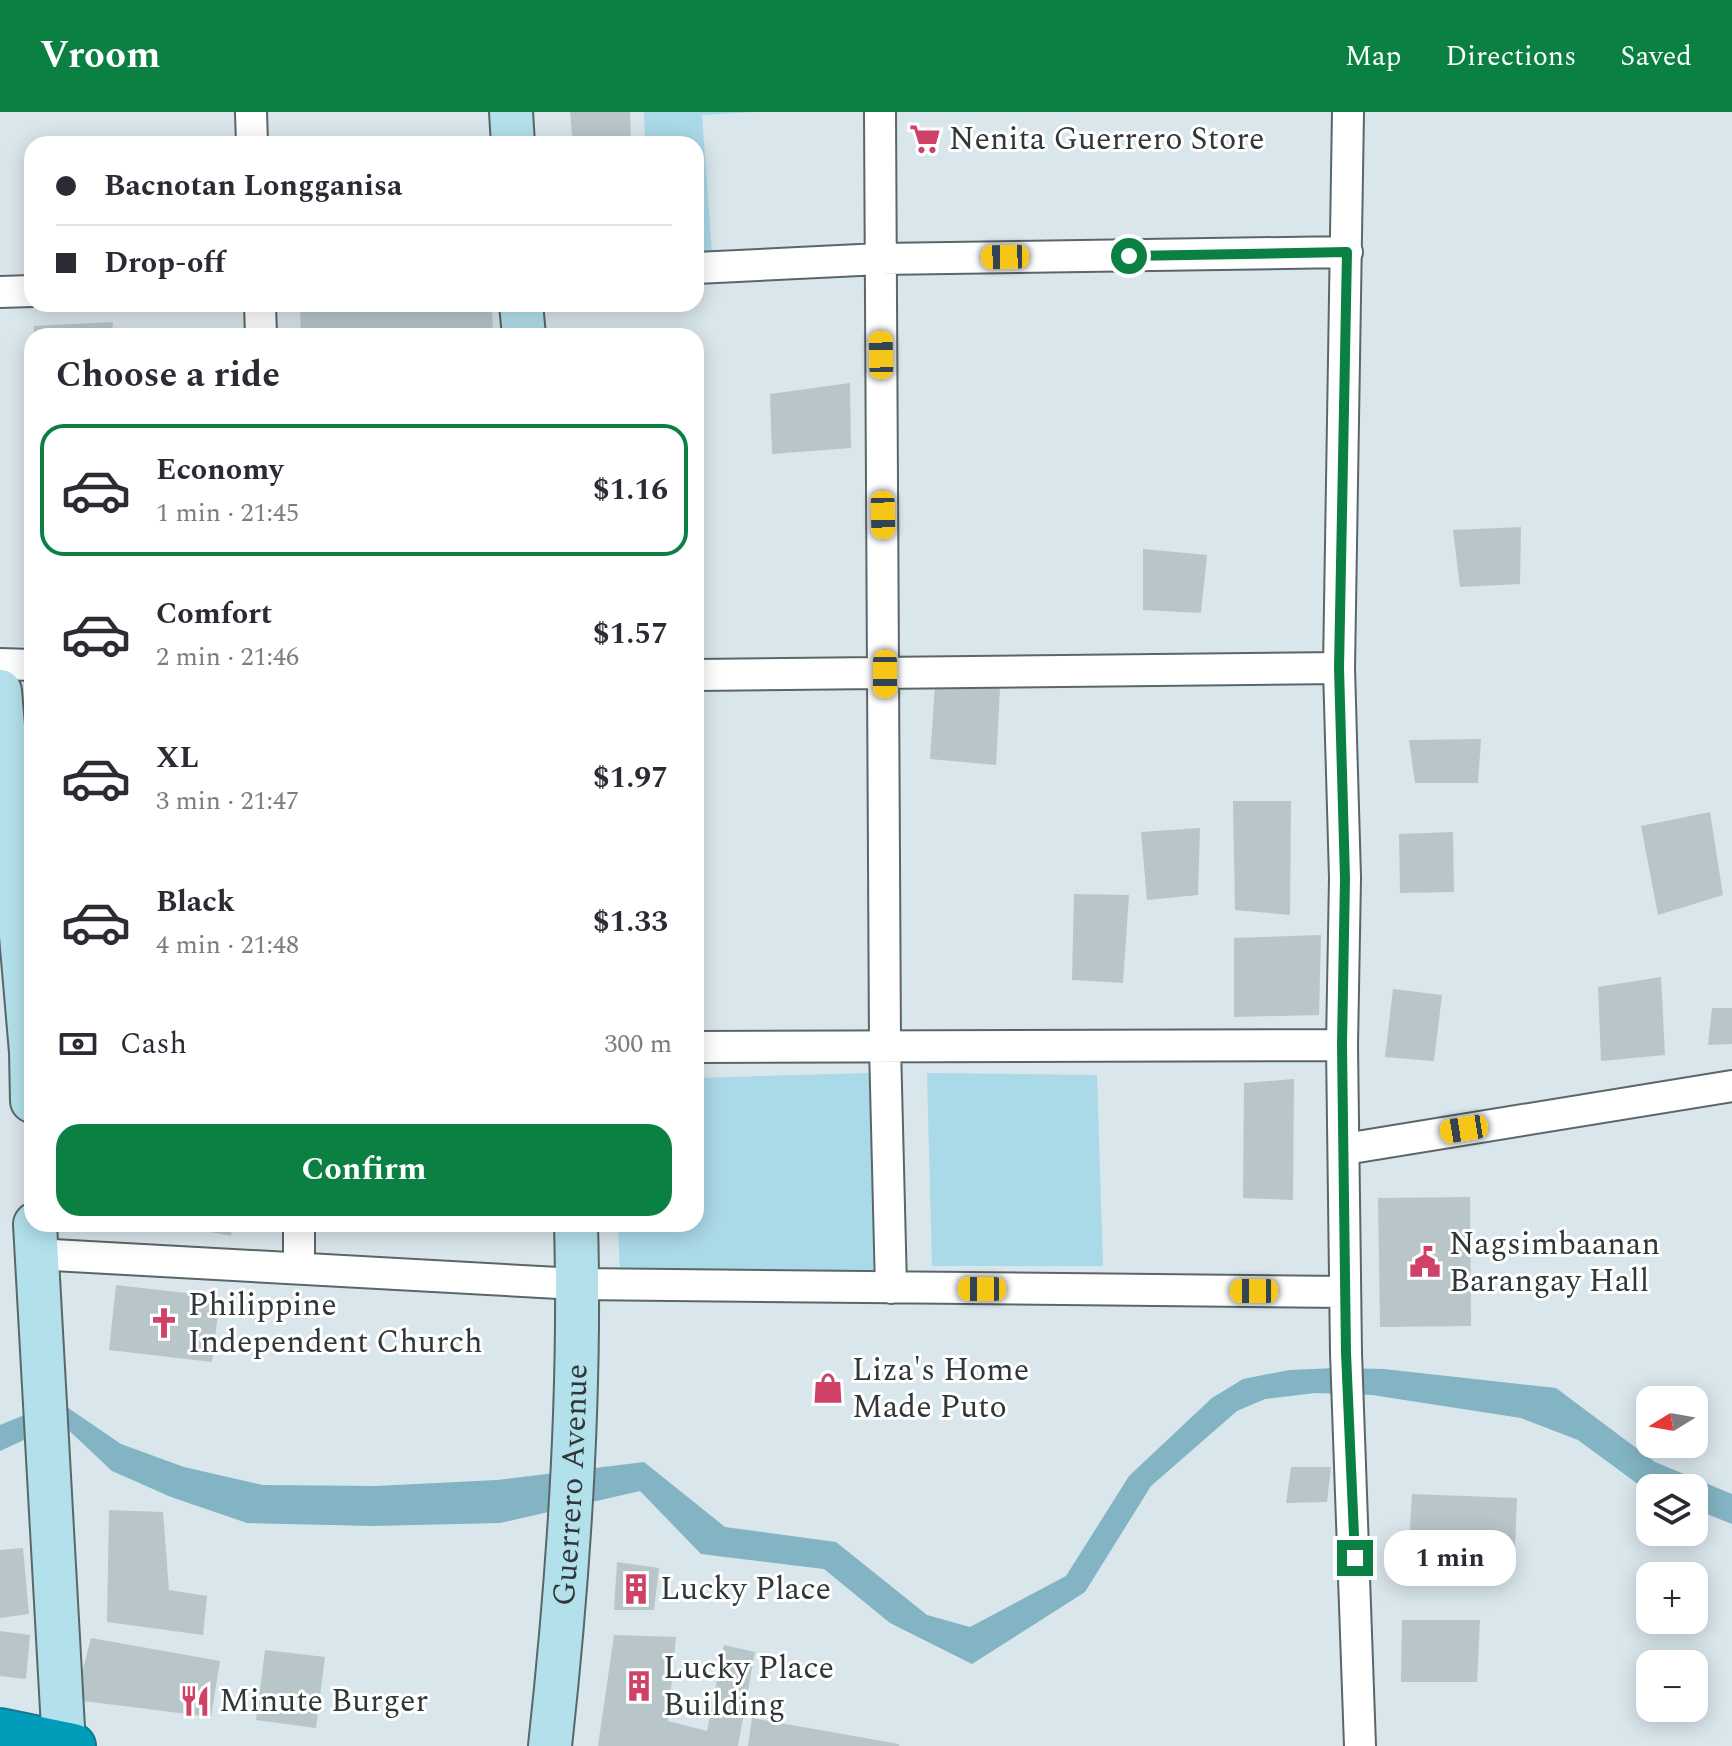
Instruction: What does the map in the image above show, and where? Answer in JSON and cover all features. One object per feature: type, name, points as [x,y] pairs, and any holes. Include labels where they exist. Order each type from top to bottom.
[{"type":"highway","points":[[0,1731],[67,1745]]},
{"type":"street","points":[[251,112],[252,136]]},
{"type":"street","points":[[511,112],[512,136]]},
{"type":"street","points":[[880,112],[885,1046],[891,1288]]},
{"type":"street","points":[[1348,112],[1339,668],[1345,878],[1342,1045],[1346,1353],[1360,1746]]},
{"type":"street","points":[[704,268],[880,259],[1347,252]]},
{"type":"street","points":[[0,292],[24,291]]},
{"type":"street","points":[[0,664],[24,665]]},
{"type":"street","points":[[704,675],[1339,668]]},
{"type":"street","points":[[0,691],[24,962]]},
{"type":"street","points":[[704,1047],[1342,1045]]},
{"type":"street","points":[[1345,1149],[1732,1086]]},
{"type":"street","points":[[299,1232],[299,1268]]},
{"type":"street","name":"Guerrero Avenue","points":[[550,1746],[574,1463],[576,1232]]},
{"type":"street","points":[[67,1745],[35,1239],[299,1268],[577,1284],[1345,1292]]},
{"type":"shaded area","points":[[644,112],[754,112],[702,115],[704,136],[645,136]]},
{"type":"shaded area","points":[[704,143],[712,253],[704,254]]},
{"type":"shaded area","points":[[870,1073],[888,1276],[620,1274],[618,1232],[704,1232],[704,1078]]},
{"type":"shaded area","points":[[927,1073],[1097,1075],[1103,1266],[932,1266]]},
{"type":"shaded area","points":[[1384,1369],[1556,1388],[1636,1448],[1636,1458],[1650,1458],[1684,1474],[1636,1474],[1636,1483],[1578,1440],[1521,1418],[1372,1395],[1315,1393],[1265,1399],[1237,1411],[1151,1486],[1085,1592],[972,1664],[890,1623],[824,1569],[701,1554],[640,1491],[500,1523],[372,1526],[247,1523],[171,1497],[112,1471],[61,1423],[0,1451],[0,1425],[58,1401],[121,1444],[184,1467],[263,1485],[376,1486],[497,1480],[644,1462],[725,1527],[836,1542],[927,1615],[970,1627],[1066,1576],[1129,1476],[1212,1398],[1243,1379],[1289,1370]]},
{"type":"shaded area","points":[[1708,1484],[1732,1494],[1732,1524],[1708,1515]]},
{"type":"building","points":[[570,112],[630,112],[631,136],[572,136]]},
{"type":"building","points":[[300,312],[492,312],[493,328],[301,328]]},
{"type":"building","points":[[113,322],[113,328],[34,326]]},
{"type":"building","points":[[850,383],[851,448],[772,454],[770,394]]},
{"type":"building","points":[[1521,527],[1520,584],[1460,587],[1453,530]]},
{"type":"building","points":[[1143,549],[1207,555],[1201,613],[1143,610]]},
{"type":"building","points":[[935,685],[1000,688],[996,765],[930,759]]},
{"type":"building","points":[[1481,739],[1478,783],[1415,783],[1409,740]]},
{"type":"building","points":[[1233,801],[1291,801],[1290,915],[1235,910]]},
{"type":"building","points":[[1710,812],[1723,895],[1658,915],[1641,826]]},
{"type":"building","points":[[1200,828],[1198,895],[1147,900],[1141,832]]},
{"type":"building","points":[[1453,832],[1454,892],[1400,893],[1399,834]]},
{"type":"building","points":[[1074,894],[1129,895],[1123,983],[1072,980]]},
{"type":"building","points":[[1321,935],[1319,1015],[1234,1017],[1234,938]]},
{"type":"building","points":[[1661,977],[1665,1055],[1601,1061],[1598,987]]},
{"type":"building","points":[[1393,989],[1442,995],[1434,1061],[1385,1057]]},
{"type":"building","points":[[1712,1008],[1732,1008],[1732,1044],[1708,1045]]},
{"type":"building","points":[[1294,1079],[1293,1200],[1243,1198],[1244,1083]]},
{"type":"building","name":"Nagsimbaanan Barangay Hall","points":[[1470,1197],[1471,1326],[1380,1327],[1378,1198]]},
{"type":"building","points":[[210,1232],[232,1232],[231,1236]]},
{"type":"building","name":"Philippine Independent Church","points":[[116,1285],[220,1297],[212,1362],[109,1350]]},
{"type":"building","points":[[1291,1467],[1331,1467],[1327,1502],[1286,1503]]},
{"type":"building","points":[[1412,1494],[1517,1498],[1515,1548],[1409,1546]]},
{"type":"building","points":[[109,1510],[163,1512],[169,1590],[207,1596],[203,1635],[107,1622]]},
{"type":"building","points":[[23,1548],[29,1614],[0,1618],[0,1550]]},
{"type":"building","name":"Lucky Place","points":[[617,1562],[659,1568],[654,1610],[614,1610]]},
{"type":"building","points":[[1402,1620],[1480,1620],[1477,1682],[1401,1682]]},
{"type":"building","points":[[0,1631],[30,1635],[26,1679],[0,1676]]},
{"type":"building","name":"Lucky Place Building","points":[[614,1635],[676,1637],[668,1721],[707,1731],[724,1645],[755,1652],[738,1746],[598,1746]]},
{"type":"building","points":[[91,1638],[220,1661],[211,1717],[75,1700]]},
{"type":"building","points":[[265,1650],[325,1657],[316,1728],[256,1720]]},
{"type":"building","points":[[752,1718],[899,1744],[899,1746],[748,1746]]},
{"type":"place","name":"Nenita Guerrero Store","points":[[925,139]]},
{"type":"place","name":"Nagsimbaanan Barangay Hall","points":[[1425,1262]]},
{"type":"place","name":"Philippine Independent Church","points":[[164,1323]]},
{"type":"place","name":"Liza's Home Made Puto","points":[[828,1388]]},
{"type":"place","name":"Lucky Place","points":[[636,1589]]},
{"type":"place","name":"Lucky Place Building","points":[[639,1686]]},
{"type":"place","name":"Minute Burger","points":[[195,1701]]},
{"type":"route","points":[[1129,256],[1347,252],[1339,668],[1345,878],[1342,1045],[1346,1353],[1355,1558]]}]
